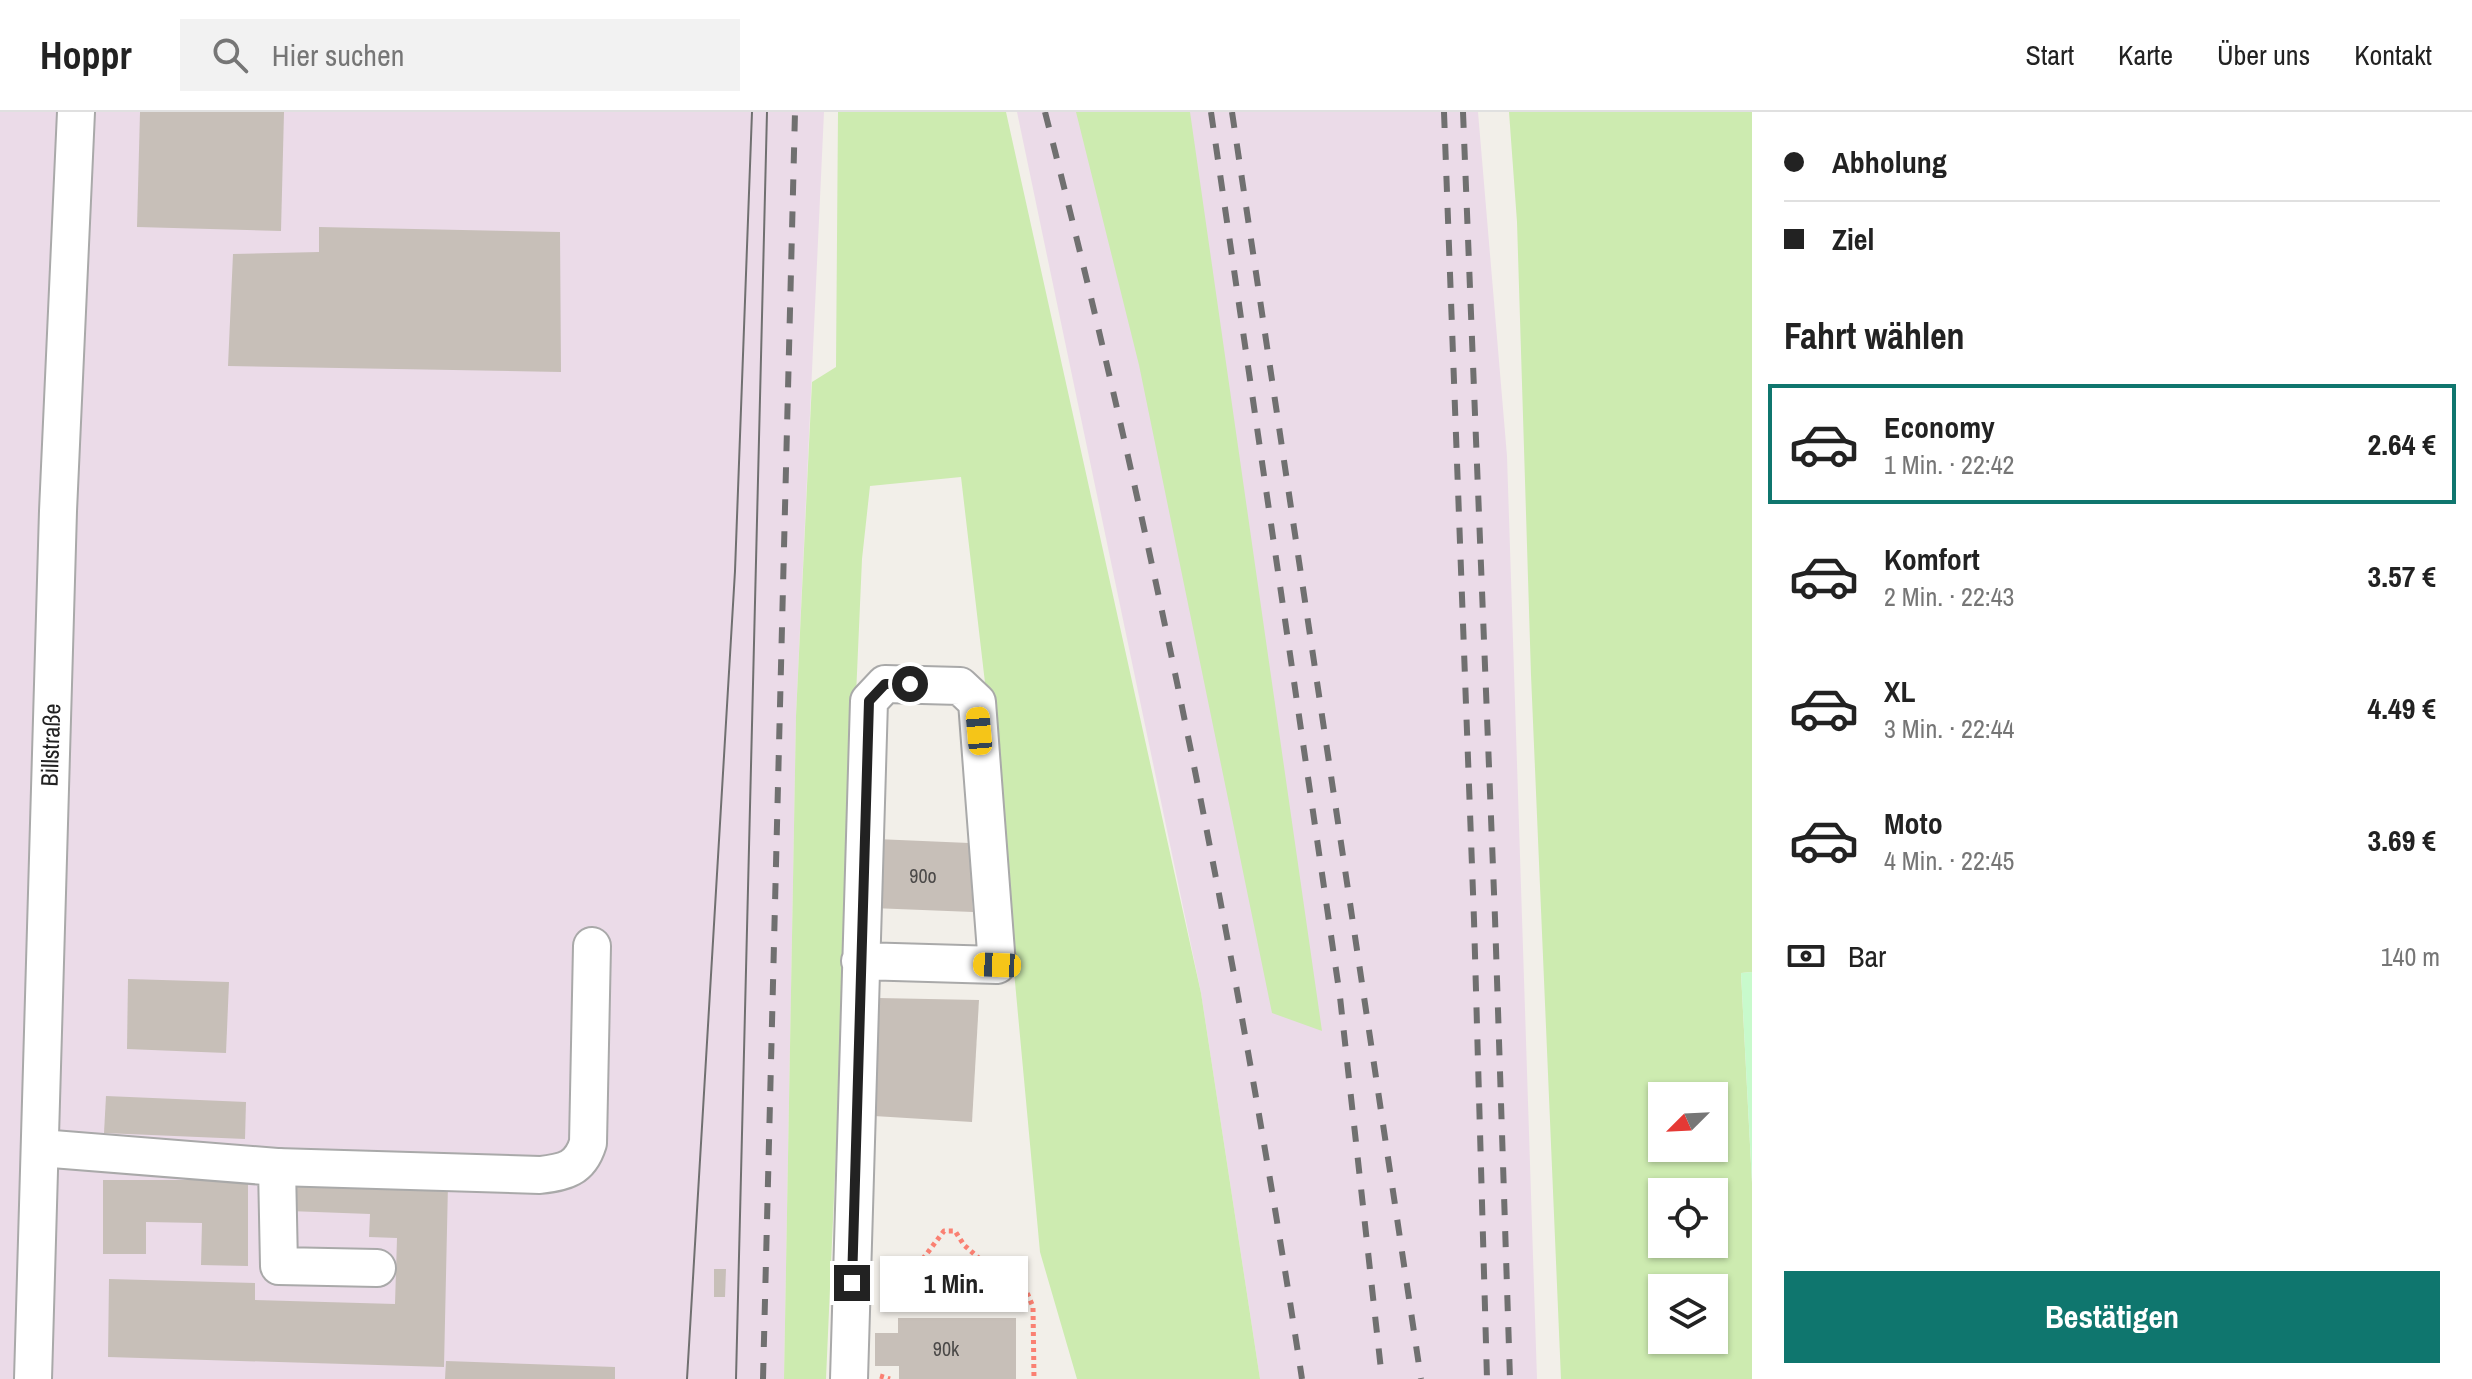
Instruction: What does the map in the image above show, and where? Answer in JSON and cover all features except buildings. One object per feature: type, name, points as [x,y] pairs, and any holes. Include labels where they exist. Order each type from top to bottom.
[{"type":"street","name":"Billstraße","points":[[33,1379],[58,511],[76,112]]},
{"type":"street","points":[[860,961],[997,965],[977,702],[960,686],[885,684],[869,701],[860,961],[864,1377]]},
{"type":"street","points":[[40,1148],[277,1167],[540,1175],[560,1172],[575,1166],[584,1156],[588,1143],[592,946]]},
{"type":"street","points":[[277,1167],[279,1266],[377,1268]]},
{"type":"path","points":[[879,1318],[944,1231],[955,1231],[964,1245],[981,1260],[1024,1285],[1033,1307],[1034,1379]]},
{"type":"path","points":[[864,1377],[890,1379]]},
{"type":"shaded area","points":[[0,112],[824,112],[796,716],[784,1379],[0,1379]]},
{"type":"shaded area","points":[[1017,112],[1478,112],[1507,456],[1537,1379],[1260,1379],[1201,993]]},
{"type":"green space","points":[[838,112],[1006,112],[1201,993],[1260,1379],[1077,1379],[1040,1252],[996,777],[961,477],[870,486],[862,559],[826,1379],[784,1379],[796,716],[812,382],[836,367]]},
{"type":"green space","points":[[1076,112],[1190,112],[1322,1031],[1272,1013],[1139,365]]},
{"type":"green space","points":[[1509,112],[1752,112],[1752,972],[1741,973],[1752,1183],[1752,1379],[1561,1379],[1531,675],[1517,222]]},
{"type":"green space","points":[[1752,972],[1752,1183],[1741,973]]},
{"type":"tram line","points":[[687,1379],[735,571],[752,112]]},
{"type":"tram line","points":[[736,1379],[767,112]]},
{"type":"railway","points":[[763,1379],[795,112]]},
{"type":"railway","points":[[1045,112],[1121,426],[1189,742],[1249,1060],[1302,1379]]},
{"type":"railway","points":[[1211,112],[1340,997],[1382,1379]]},
{"type":"railway","points":[[1232,112],[1421,1379]]},
{"type":"railway","points":[[1444,112],[1474,920],[1487,1379]]},
{"type":"railway","points":[[1463,112],[1510,1379]]},
{"type":"route","points":[[852,1283],[869,701],[885,684],[910,684]]}]
